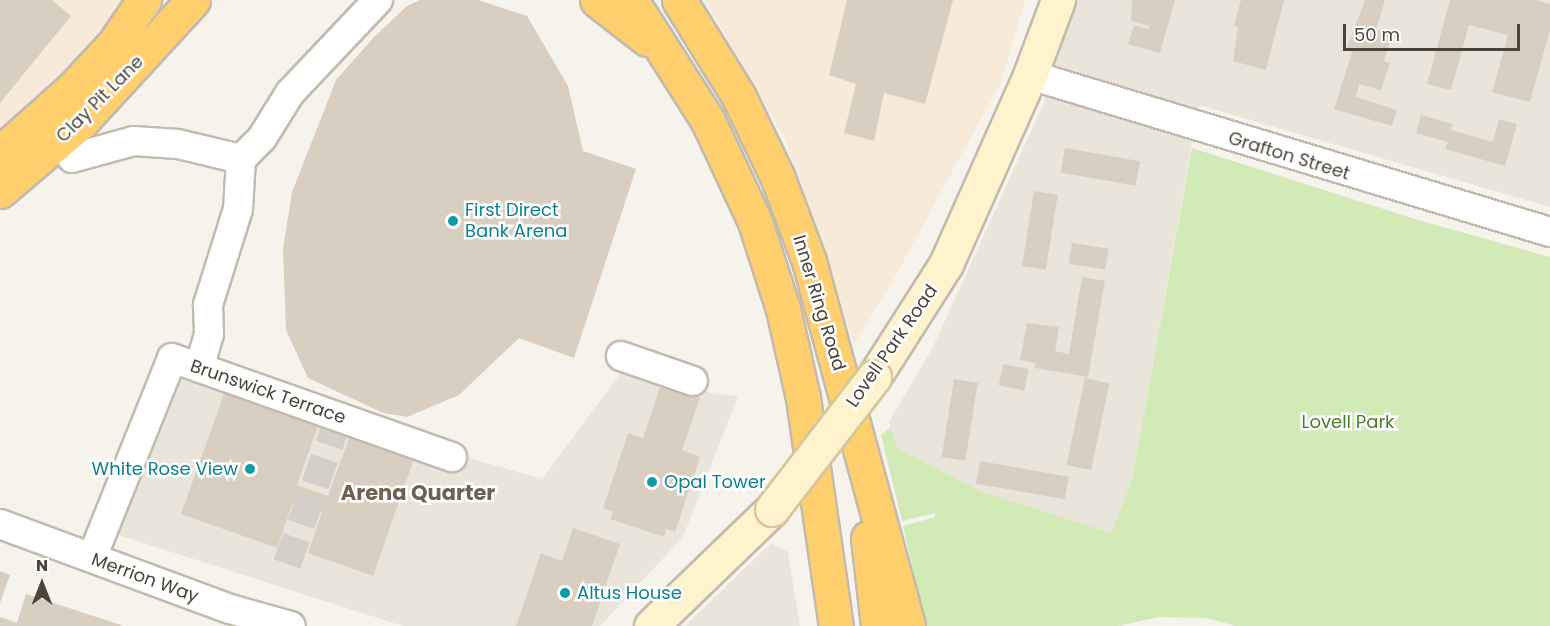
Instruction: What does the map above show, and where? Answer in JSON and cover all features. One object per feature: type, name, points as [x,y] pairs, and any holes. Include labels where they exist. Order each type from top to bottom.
[{"type":"highway","name":"Clay Pit Lane","points":[[0,153],[81,79],[113,45],[144,0]]},
{"type":"highway","name":"Clay Pit Lane","points":[[0,191],[80,123],[194,0]]},
{"type":"highway","points":[[597,0],[663,51]]},
{"type":"highway","name":"Inner Ring Road","points":[[631,0],[708,121],[754,222],[783,309],[803,398],[836,626]]},
{"type":"highway","name":"Inner Ring Road","points":[[686,8],[738,95],[777,176],[809,261],[908,626]]},
{"type":"highway","points":[[867,474],[868,551],[878,626]]},
{"type":"street","points":[[199,368],[209,334],[208,305],[238,209],[241,159],[262,138],[290,93],[378,0]]},
{"type":"street","name":"Lovell Park Road","points":[[651,626],[720,562],[772,509],[874,377],[946,264],[1030,75],[1058,0]]},
{"type":"street","name":"Grafton Street","points":[[1030,75],[1385,185],[1550,232]]},
{"type":"street","points":[[72,158],[134,141],[178,144],[241,159]]},
{"type":"street","points":[[621,356],[693,381]]},
{"type":"street","name":"Brunswick Terrace","points":[[97,545],[171,358],[453,457]]},
{"type":"street","name":"Merrion Way","points":[[0,524],[230,609],[291,626]]},
{"type":"shaded area","points":[[0,0],[130,0],[78,63],[0,139]]},
{"type":"shaded area","points":[[705,0],[1025,0],[1001,82],[890,286],[854,344],[786,141]]},
{"type":"shaded area","points":[[1075,0],[1550,0],[1550,207],[1199,105],[1132,480],[1111,533],[980,491],[897,448],[889,422],[932,349],[1043,105]]},
{"type":"shaded area","points":[[625,367],[714,394],[738,396],[683,537],[600,626],[403,626],[112,533],[179,374],[542,479]]},
{"type":"shaded area","points":[[771,543],[788,552],[800,626],[685,626]]},
{"type":"green space","name":"Lovell Park","points":[[1192,148],[1418,220],[1550,257],[1550,626],[1236,626],[1206,618],[1158,617],[1118,626],[926,626],[903,526],[935,517],[935,513],[902,521],[881,435],[891,427],[897,448],[980,491],[1111,533],[1132,480]]},
{"type":"building","points":[[0,0],[52,0],[71,16],[0,103]]},
{"type":"building","name":"First Direct Bank Arena","points":[[420,0],[478,0],[527,16],[568,86],[583,151],[636,169],[574,358],[519,338],[459,395],[407,417],[383,413],[308,378],[286,330],[283,249],[292,192],[336,80],[374,37],[407,6]]},
{"type":"building","points":[[847,0],[953,0],[925,104],[884,93],[874,141],[844,133],[856,84],[829,75]]},
{"type":"building","points":[[1132,0],[1175,0],[1160,53],[1128,44],[1134,25],[1149,29],[1149,26],[1131,21]]},
{"type":"building","points":[[1241,0],[1284,0],[1266,70],[1233,61],[1238,27],[1234,26]]},
{"type":"building","points":[[1365,0],[1385,0],[1376,30],[1392,35],[1384,61],[1390,63],[1381,90],[1359,84],[1356,97],[1397,110],[1392,126],[1334,109],[1352,52],[1346,50]]},
{"type":"building","points":[[1450,0],[1535,0],[1550,4],[1550,30],[1530,102],[1492,92],[1508,35],[1469,25],[1451,90],[1427,84]]},
{"type":"building","points":[[1421,115],[1453,124],[1451,130],[1493,142],[1499,119],[1517,124],[1505,166],[1445,149],[1448,142],[1416,133]]},
{"type":"building","points":[[1065,148],[1140,161],[1136,186],[1061,173]]},
{"type":"building","points":[[1034,191],[1058,195],[1046,270],[1022,266]]},
{"type":"building","points":[[1072,243],[1109,249],[1105,270],[1069,264]]},
{"type":"building","points":[[1082,277],[1105,281],[1088,377],[1035,368],[1035,363],[1020,360],[1027,323],[1059,327],[1055,351],[1069,354]]},
{"type":"building","points":[[1003,364],[1029,369],[1024,391],[999,386]]},
{"type":"building","points":[[1085,378],[1109,383],[1091,470],[1066,465]]},
{"type":"building","points":[[954,379],[978,383],[965,461],[942,457]]},
{"type":"building","name":"Opal Tower","points":[[661,385],[700,398],[682,450],[700,457],[675,532],[666,529],[664,537],[610,519],[613,512],[603,508],[628,433],[643,438]]},
{"type":"building","name":"White Rose View","points":[[225,391],[319,423],[297,485],[328,496],[352,430],[416,453],[373,576],[308,553],[322,512],[293,502],[277,548],[181,514]]},
{"type":"building","points":[[980,461],[1069,477],[1065,499],[976,484]]},
{"type":"building","name":"Altus House","points":[[573,528],[620,544],[592,626],[516,626],[541,553],[562,561]]},
{"type":"building","points":[[0,571],[10,575],[0,603]]},
{"type":"building","points":[[26,594],[124,626],[0,626],[0,617],[17,623]]},
{"type":"tunnel","points":[[287,564],[339,417]]},
{"type":"place","name":"First Direct Bank Arena","points":[[453,221]]},
{"type":"place","name":"White Rose View","points":[[250,469]]},
{"type":"place","name":"Opal Tower","points":[[652,482]]},
{"type":"place","name":"Altus House","points":[[565,593]]},
{"type":"district","name":"Arena Quarter","points":[[418,493]]}]
